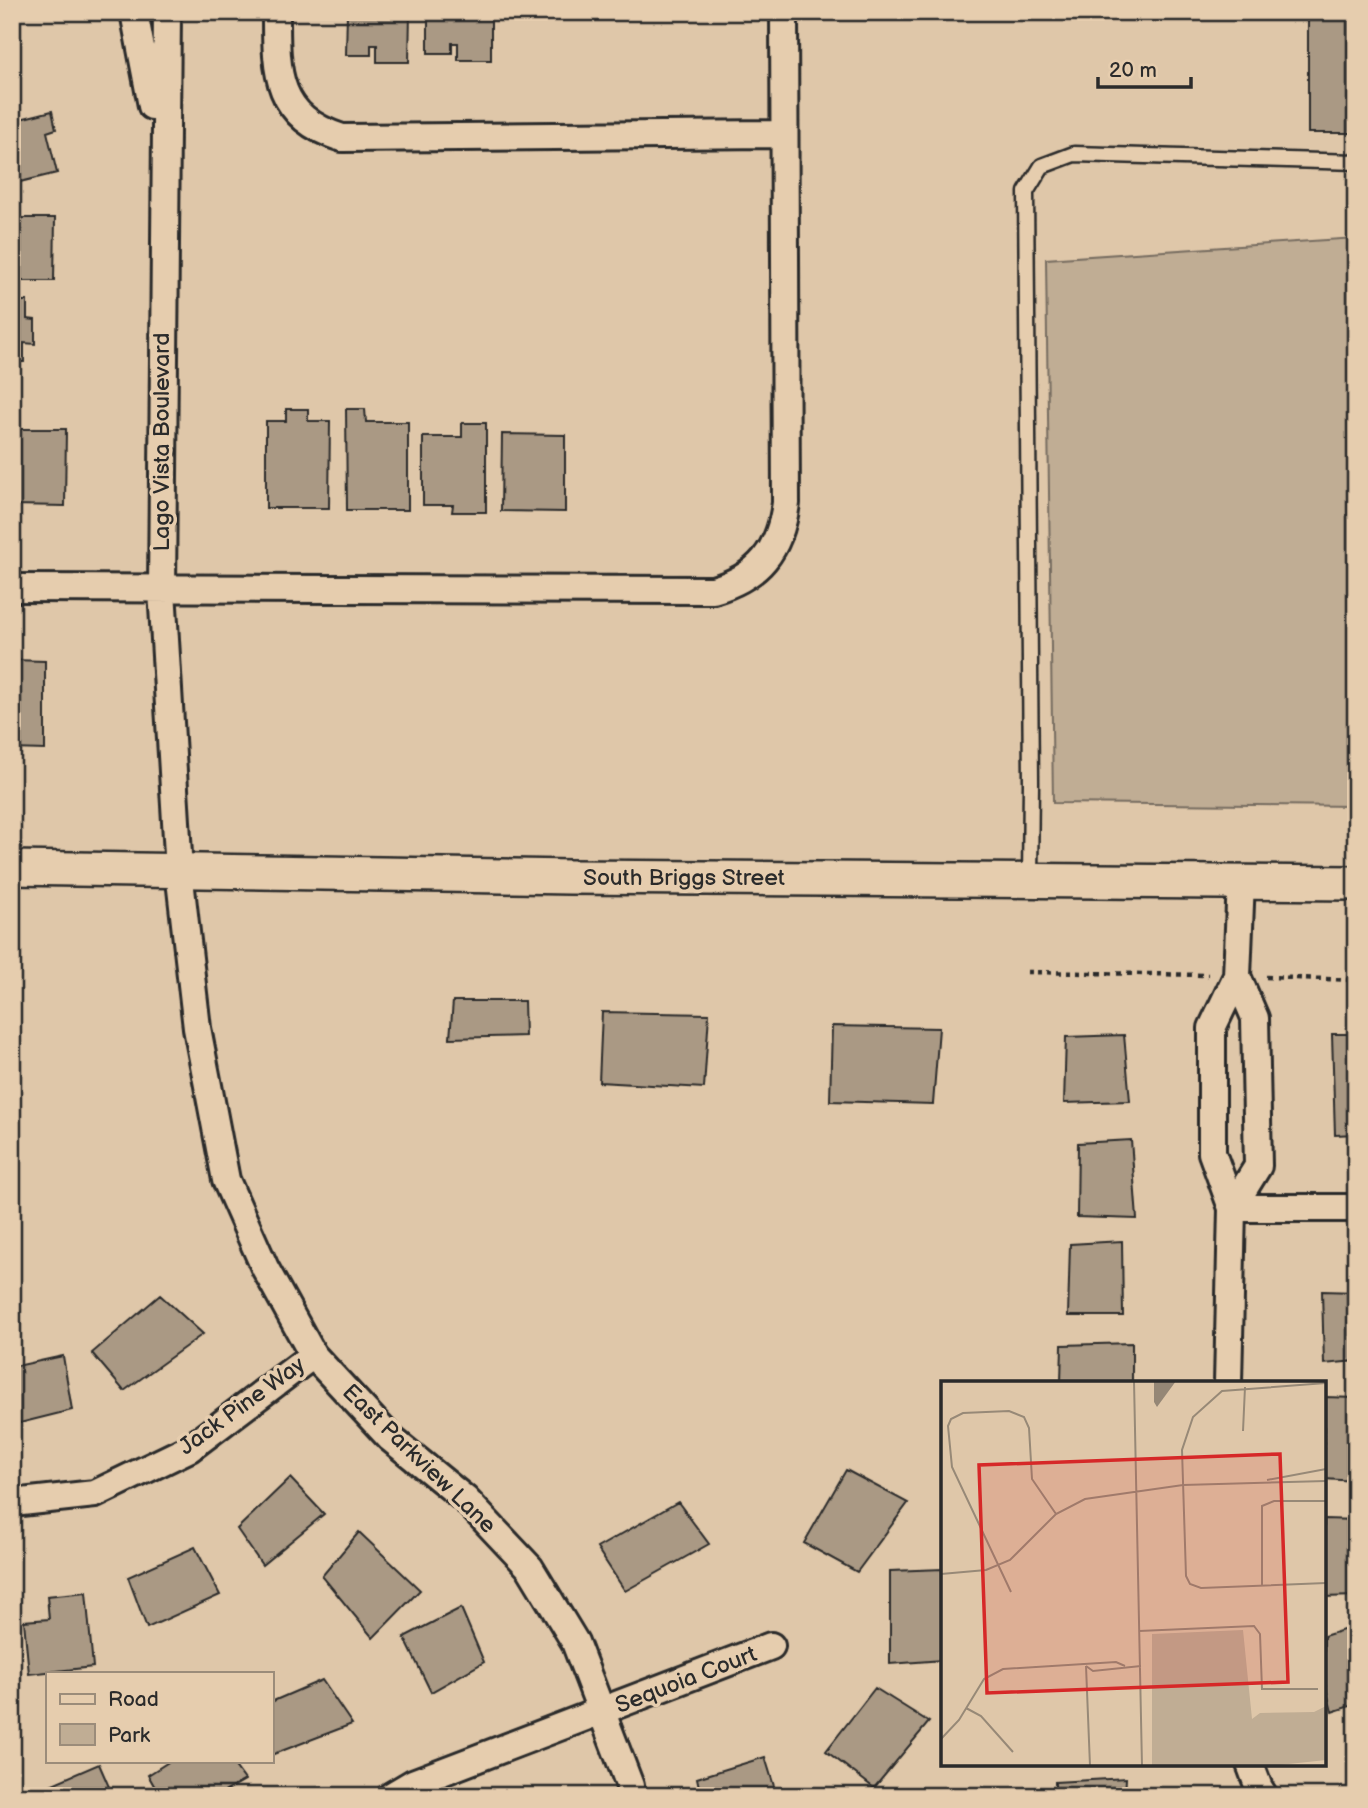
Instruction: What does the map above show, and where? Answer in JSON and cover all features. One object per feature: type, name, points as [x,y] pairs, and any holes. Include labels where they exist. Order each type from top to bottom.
[{"type":"street","points":[[134,12],[149,83],[164,184]]},
{"type":"street","name":"Lago Vista Boulevard","points":[[166,12],[162,590],[179,871]]},
{"type":"street","points":[[276,12],[278,75],[287,99],[307,120],[342,138],[784,134]]},
{"type":"street","points":[[12,588],[713,590],[737,583],[757,567],[775,545],[783,529],[786,503],[784,12]]},
{"type":"street","name":"South Briggs Street","points":[[12,868],[570,877],[1241,880],[1356,883]]},
{"type":"street","name":"East Parkview Lane","points":[[179,871],[197,1028],[226,1180],[265,1268],[313,1355],[390,1438],[465,1499],[530,1567],[575,1642],[630,1786],[631,1796]]},
{"type":"street","points":[[1228,1381],[1232,1208],[1212,1153],[1212,1028],[1237,976],[1241,880]]},
{"type":"street","points":[[1232,1208],[1258,1166],[1255,1018],[1237,976]]},
{"type":"street","points":[[1232,1208],[1356,1208]]},
{"type":"street","name":"Jack Pine Way","points":[[12,1503],[95,1494],[190,1448],[313,1355]]},
{"type":"street","name":"Sequoia Court","points":[[391,1796],[413,1783],[602,1713],[771,1646]]},
{"type":"street","points":[[1251,1766],[1264,1796]]},
{"type":"lane","points":[[1030,880],[1026,192],[1042,166],[1074,154],[1356,162]]},
{"type":"path","points":[[1027,972],[1356,980]]},
{"type":"green space","points":[[1356,238],[1356,806],[1053,803],[1046,259]]},
{"type":"building","points":[[347,12],[410,12],[409,62],[377,62],[377,45],[371,45],[371,55],[346,55]]},
{"type":"building","points":[[428,12],[491,12],[491,60],[458,60],[458,43],[452,43],[452,53],[428,53]]},
{"type":"building","points":[[1308,12],[1356,12],[1356,133],[1308,133]]},
{"type":"building","points":[[52,111],[56,129],[47,132],[57,173],[12,184],[12,121]]},
{"type":"building","points":[[12,218],[55,218],[54,281],[12,281]]},
{"type":"building","points":[[12,301],[27,301],[27,319],[35,320],[35,344],[24,343],[24,362],[12,362]]},
{"type":"building","points":[[286,409],[308,409],[308,421],[330,421],[329,508],[266,508],[266,421],[286,421]]},
{"type":"building","points":[[346,409],[365,409],[366,422],[408,422],[408,510],[347,510]]},
{"type":"building","points":[[462,423],[486,423],[486,512],[452,512],[453,505],[423,505],[423,437],[462,437]]},
{"type":"building","points":[[12,429],[66,429],[65,506],[12,505]]},
{"type":"building","points":[[502,434],[565,435],[565,512],[501,511]]},
{"type":"building","points":[[12,660],[45,661],[45,750],[12,749]]},
{"type":"building","points":[[453,1001],[524,1001],[525,1036],[450,1038]]},
{"type":"building","points":[[602,1012],[709,1014],[704,1088],[599,1082]]},
{"type":"building","points":[[832,1026],[939,1028],[933,1104],[830,1101]]},
{"type":"building","points":[[1332,1034],[1356,1034],[1356,1134],[1335,1135]]},
{"type":"building","points":[[1124,1035],[1130,1101],[1064,1103],[1066,1037]]},
{"type":"building","points":[[1131,1140],[1137,1219],[1077,1217],[1078,1143]]},
{"type":"building","points":[[1122,1241],[1123,1316],[1068,1316],[1070,1244]]},
{"type":"building","points":[[1322,1291],[1356,1292],[1356,1361],[1324,1364]]},
{"type":"building","points":[[160,1295],[203,1334],[124,1391],[92,1353]]},
{"type":"building","points":[[1132,1343],[1132,1381],[1061,1381],[1062,1345]]},
{"type":"building","points":[[63,1356],[72,1410],[12,1425],[12,1367]]},
{"type":"building","points":[[1326,1397],[1356,1398],[1356,1481],[1326,1479]]},
{"type":"building","points":[[846,1470],[908,1503],[857,1572],[804,1543]]},
{"type":"building","points":[[290,1478],[324,1514],[262,1565],[237,1529]]},
{"type":"building","points":[[678,1502],[709,1544],[625,1591],[597,1548]]},
{"type":"building","points":[[1326,1519],[1356,1520],[1356,1596],[1326,1597]]},
{"type":"building","points":[[359,1532],[420,1590],[373,1638],[322,1576]]},
{"type":"building","points":[[195,1547],[220,1595],[147,1628],[128,1577]]},
{"type":"building","points":[[941,1569],[941,1660],[890,1664],[890,1571]]},
{"type":"building","points":[[86,1592],[93,1667],[29,1674],[24,1621],[49,1619],[47,1596]]},
{"type":"building","points":[[461,1608],[484,1662],[431,1692],[404,1637]]},
{"type":"building","points":[[1356,1626],[1356,1704],[1332,1712],[1326,1688],[1326,1635]]},
{"type":"building","points":[[322,1680],[352,1724],[273,1754],[273,1701]]},
{"type":"building","points":[[875,1688],[929,1722],[874,1788],[826,1751]]},
{"type":"building","points":[[765,1757],[777,1796],[701,1796],[697,1778]]},
{"type":"building","points":[[168,1762],[232,1762],[245,1780],[217,1796],[160,1796],[148,1775]]},
{"type":"building","points":[[99,1764],[113,1796],[52,1796],[48,1786]]},
{"type":"building","points":[[1126,1778],[1125,1796],[1055,1796],[1055,1782]]}]
